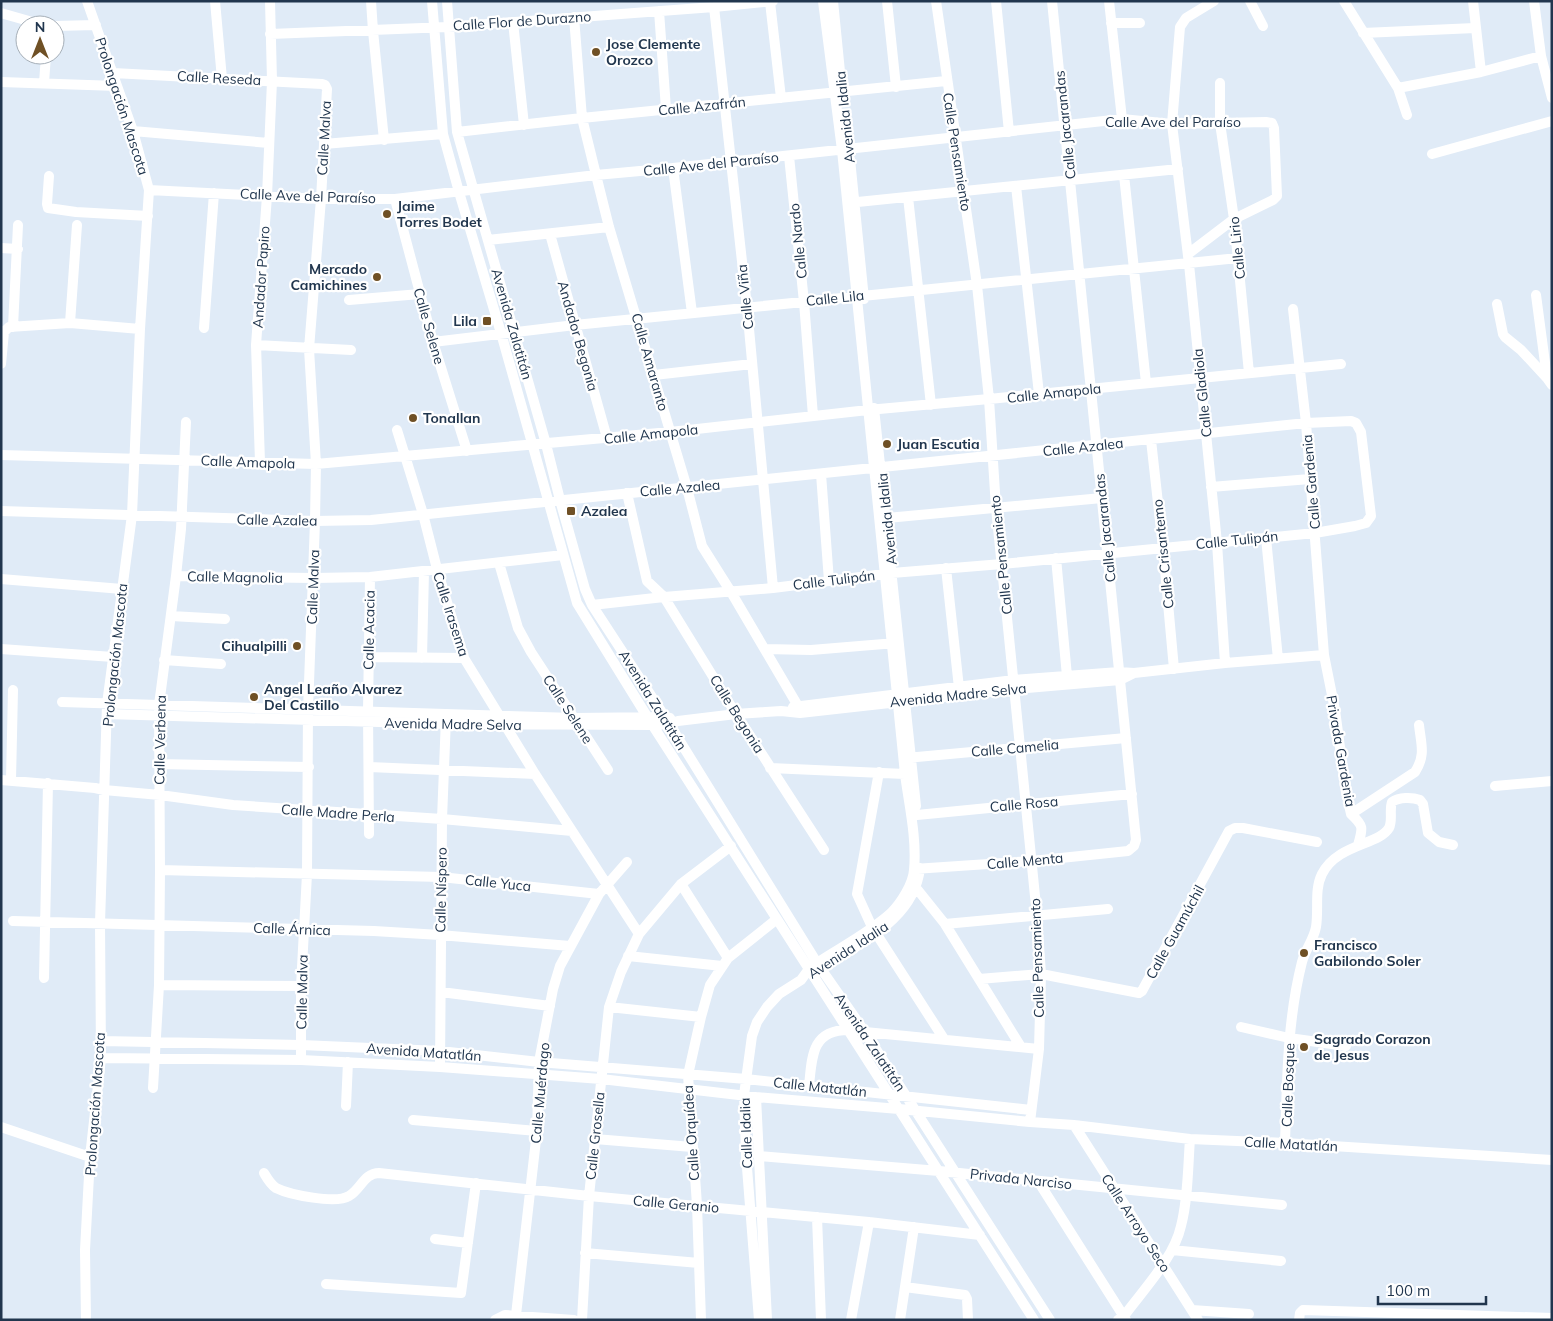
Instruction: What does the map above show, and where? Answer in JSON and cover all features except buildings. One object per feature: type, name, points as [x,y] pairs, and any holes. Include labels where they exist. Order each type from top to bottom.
[{"type":"street","name":"Prolongación Mascota","points":[[86,1320],[85,1250],[90,1157],[101,1058],[100,923],[107,709],[132,515],[140,329],[148,216],[148,190],[133,131],[87,1]]},
{"type":"street","points":[[215,1],[222,79]]},
{"type":"street","name":"Andador Papiro","points":[[260,462],[256,345],[267,196],[272,81],[270,1]]},
{"type":"street","points":[[371,1],[372,31],[384,140]]},
{"type":"street","name":"Avenida Zalatitán","points":[[432,1],[443,134],[574,594],[580,609],[777,919],[865,1032],[1050,1320]]},
{"type":"street","name":"Avenida Zalatitán","points":[[447,1],[458,132],[585,589],[592,605],[670,721],[815,969],[848,1030],[1034,1320]]},
{"type":"street","points":[[772,1],[781,98]]},
{"type":"street","name":"Calle Flor de Durazno","points":[[270,34],[434,28],[772,1]]},
{"type":"street","name":"Avenida Idalia","points":[[823,1],[839,93]]},
{"type":"street","name":"Avenida Idalia","points":[[815,969],[874,930],[895,919],[904,908],[917,869],[917,815],[907,757],[839,93],[832,1]]},
{"type":"street","points":[[887,1],[896,87]]},
{"type":"street","name":"Calle Pensamiento","points":[[936,1],[946,81],[977,285],[989,399],[996,508],[1037,916],[1040,974],[1039,1049],[1031,1110]]},
{"type":"street","points":[[996,1],[1009,132]]},
{"type":"street","name":"Calle Jacarandas","points":[[1052,1],[1132,794],[1136,840],[1134,846]]},
{"type":"street","points":[[1109,1],[1122,119]]},
{"type":"street","name":"Calle Gladiola","points":[[1214,1],[1186,18],[1180,28],[1172,124],[1212,487],[1225,663]]},
{"type":"street","points":[[1250,1],[1263,26]]},
{"type":"street","points":[[1344,1],[1398,88],[1407,116]]},
{"type":"street","points":[[1473,1],[1481,72]]},
{"type":"street","points":[[1534,1],[1541,56],[1548,75],[1552,98]]},
{"type":"street","name":"Calle Viña","points":[[714,7],[747,307],[773,588]]},
{"type":"street","points":[[659,11],[666,109]]},
{"type":"street","points":[[1,13],[15,17]]},
{"type":"street","name":"Calle Amaranto","points":[[574,17],[582,118],[609,227],[687,488],[702,546],[799,709]]},
{"type":"street","points":[[513,22],[524,124]]},
{"type":"street","points":[[1111,23],[1140,23]]},
{"type":"street","points":[[65,26],[96,25]]},
{"type":"street","points":[[1363,33],[1475,28]]},
{"type":"street","points":[[1398,88],[1481,72],[1541,56]]},
{"type":"street","points":[[44,84],[45,65]]},
{"type":"street","name":"Calle Reseda","points":[[113,73],[325,85]]},
{"type":"street","name":"Calle Azafrán","points":[[458,132],[946,81]]},
{"type":"street","points":[[1,82],[118,86]]},
{"type":"street","name":"Calle Lirio","points":[[1220,83],[1220,123],[1234,219],[1249,373]]},
{"type":"street","name":"Calle Malva","points":[[301,1060],[301,986],[307,874],[308,716],[314,578],[316,464],[310,349],[321,199],[327,89],[325,85]]},
{"type":"street","name":"Calle Ave del Paraíso","points":[[148,190],[321,199],[395,199],[596,175],[789,156],[1122,119],[1172,124],[1272,123],[1274,128],[1277,196],[1273,200],[1234,219]]},
{"type":"street","points":[[1432,154],[1552,121]]},
{"type":"street","points":[[133,131],[269,143]]},
{"type":"street","points":[[324,144],[443,134]]},
{"type":"street","name":"Calle Nardo","points":[[789,156],[804,302],[813,416]]},
{"type":"street","points":[[672,168],[692,313]]},
{"type":"street","points":[[851,203],[1178,169]]},
{"type":"street","points":[[1124,175],[1146,383]]},
{"type":"street","points":[[48,176],[48,208],[76,212],[148,216]]},
{"type":"street","points":[[1016,186],[1039,394]]},
{"type":"street","points":[[204,328],[214,193]]},
{"type":"street","points":[[908,197],[930,404]]},
{"type":"street","name":"Calle Selene","points":[[395,199],[433,342],[467,451]]},
{"type":"street","points":[[1188,259],[1234,219]]},
{"type":"street","points":[[1,364],[18,249],[18,225]]},
{"type":"street","points":[[70,323],[77,225]]},
{"type":"street","points":[[488,240],[609,227]]},
{"type":"street","name":"Andador Begonia","points":[[550,234],[607,438]]},
{"type":"street","points":[[1,248],[18,249]]},
{"type":"street","name":"Calle Lila","points":[[433,342],[637,318],[1134,269],[1188,259],[1238,258]]},
{"type":"street","points":[[349,300],[420,294]]},
{"type":"street","points":[[1536,295],[1549,382]]},
{"type":"street","points":[[1497,304],[1505,338],[1522,350],[1549,382]]},
{"type":"street","name":"Calle Gardenia","points":[[1293,309],[1306,423],[1324,656]]},
{"type":"street","points":[[6,330],[70,323],[140,329]]},
{"type":"street","points":[[256,345],[351,350]]},
{"type":"street","points":[[654,375],[752,364]]},
{"type":"street","name":"Calle Amapola","points":[[1,454],[316,464],[670,432],[871,409],[1341,364]]},
{"type":"street","name":"Calle Azalea","points":[[1,511],[181,518],[315,521],[371,520],[1345,420],[1356,423],[1361,432],[1371,516]]},
{"type":"street","name":"Calle Verbena","points":[[153,1088],[159,985],[160,925],[158,710],[176,576],[186,422]]},
{"type":"street","name":"Calle Irasema","points":[[397,430],[464,658],[535,774],[639,934]]},
{"type":"street","name":"Calle Crisantemo","points":[[1151,440],[1174,669]]},
{"type":"street","name":"Avenida Idalia","points":[[877,468],[887,518],[888,574]]},
{"type":"street","points":[[821,474],[830,581]]},
{"type":"street","points":[[1212,487],[1310,479]]},
{"type":"street","points":[[626,493],[647,581],[646,599]]},
{"type":"street","points":[[887,518],[1102,498]]},
{"type":"street","name":"Calle Tulipán","points":[[592,605],[773,588],[946,568],[1266,538],[1355,526],[1366,523],[1371,516]]},
{"type":"street","points":[[1266,538],[1278,659]]},
{"type":"street","name":"Calle Magnolia","points":[[176,576],[314,578],[370,576],[563,555]]},
{"type":"street","points":[[1056,558],[1067,676]]},
{"type":"street","name":"Calle Selene","points":[[499,563],[518,628],[531,652],[608,770]]},
{"type":"street","points":[[946,568],[958,688]]},
{"type":"street","points":[[422,658],[424,571]]},
{"type":"street","name":"Calle Acacia","points":[[370,576],[368,657],[370,834]]},
{"type":"street","points":[[1,579],[122,589]]},
{"type":"street","name":"Calle Begonia","points":[[647,581],[664,597],[770,768],[824,850]]},
{"type":"street","points":[[171,616],[225,619]]},
{"type":"street","points":[[765,649],[811,650],[896,643]]},
{"type":"street","points":[[1,649],[113,657]]},
{"type":"street","name":"Avenida Madre Selva","points":[[308,716],[368,711],[505,725],[670,721],[780,711],[1014,685],[1120,676],[1225,663],[1324,656]]},
{"type":"street","name":"Privada Gardenia","points":[[1324,656],[1335,710],[1346,792],[1351,814],[1415,772],[1421,764],[1423,755],[1419,725]]},
{"type":"street","points":[[368,657],[464,658]]},
{"type":"street","points":[[164,660],[220,664]]},
{"type":"street","name":"Avenida Madre Selva","points":[[901,698],[958,688],[1014,685],[1067,676],[1120,676]]},
{"type":"street","points":[[6,780],[13,690]]},
{"type":"street","name":"Avenida Madre Selva","points":[[62,702],[107,709],[308,716],[368,722],[498,715],[576,722]]},
{"type":"street","name":"Calle Níspero","points":[[440,1067],[442,819],[446,719]]},
{"type":"street","name":"Calle Camelia","points":[[907,757],[1126,738]]},
{"type":"street","name":"Avenida Idalia","points":[[907,757],[905,774],[917,869]]},
{"type":"street","points":[[158,764],[309,767]]},
{"type":"street","points":[[369,767],[535,774]]},
{"type":"street","points":[[770,768],[905,774]]},
{"type":"street","points":[[879,772],[857,894],[874,930],[944,1039]]},
{"type":"street","name":"Calle Madre Perla","points":[[6,780],[160,795],[233,805],[442,819],[572,832]]},
{"type":"street","points":[[1495,786],[1552,781]]},
{"type":"street","points":[[44,978],[48,783]]},
{"type":"street","name":"Calle Rosa","points":[[917,815],[1132,794]]},
{"type":"street","name":"Calle Bosque","points":[[1285,1143],[1289,1038],[1302,961],[1316,925],[1318,882],[1328,865],[1336,857],[1381,835],[1388,829],[1392,802],[1396,799],[1416,798],[1420,800],[1428,833],[1439,842],[1453,845]]},
{"type":"street","points":[[1351,814],[1361,825],[1362,830],[1358,845]]},
{"type":"street","name":"Calle Guamúchil","points":[[979,979],[1040,974],[1139,993],[1156,969],[1230,831],[1235,828],[1244,828],[1316,842]]},
{"type":"street","name":"Calle Grosella","points":[[582,1320],[589,1196],[609,1007],[621,972],[639,934],[681,884],[731,846]]},
{"type":"street","name":"Calle Menta","points":[[917,869],[1032,861],[1128,851],[1134,846]]},
{"type":"street","name":"Calle Muérdago","points":[[516,1315],[537,1131],[539,1062],[550,1006],[560,966],[570,946],[599,894],[627,862]]},
{"type":"street","name":"Calle Yuca","points":[[160,870],[441,877],[599,894]]},
{"type":"street","points":[[681,884],[725,962]]},
{"type":"street","points":[[913,884],[945,924],[1020,1047]]},
{"type":"street","points":[[945,924],[1108,909]]},
{"type":"street","name":"Calle Orquídea","points":[[701,1320],[688,1075],[700,1017],[710,985],[725,962],[777,919]]},
{"type":"street","name":"Calle Árnica","points":[[13,922],[100,923],[440,935],[570,946]]},
{"type":"street","points":[[628,956],[725,962]]},
{"type":"street","name":"Calle Idalia","points":[[759,1320],[746,1155],[744,1095],[752,1036],[757,1022],[779,994],[815,969]]},
{"type":"street","points":[[159,985],[301,986]]},
{"type":"street","points":[[441,992],[550,1006]]},
{"type":"street","points":[[609,1007],[700,1017]]},
{"type":"street","points":[[1241,1027],[1289,1038],[1346,1046]]},
{"type":"street","points":[[809,1086],[813,1054],[817,1044],[822,1038],[831,1033],[838,1030],[848,1030]]},
{"type":"street","points":[[865,1032],[1039,1049]]},
{"type":"street","name":"Avenida Matatlán","points":[[101,1041],[302,1045],[440,1051],[539,1062],[746,1079]]},
{"type":"street","name":"Avenida Matatlán","points":[[101,1058],[301,1060],[440,1067],[601,1079],[744,1095]]},
{"type":"street","points":[[346,1106],[348,1062]]},
{"type":"street","name":"Calle Matatlán","points":[[746,1079],[1031,1110]]},
{"type":"street","name":"Calle Matatlán","points":[[744,1095],[1074,1125],[1190,1138],[1552,1160]]},
{"type":"street","name":"Calle Idalia","points":[[756,1097],[767,1320]]},
{"type":"street","points":[[1030,1122],[1031,1110]]},
{"type":"street","points":[[413,1120],[537,1131]]},
{"type":"street","name":"Calle Arroyo Seco","points":[[1074,1125],[1198,1320]]},
{"type":"street","points":[[1,1127],[90,1157]]},
{"type":"street","points":[[1038,1182],[1123,1318],[1172,1250],[1181,1227],[1190,1138]]},
{"type":"street","points":[[595,1139],[692,1147]]},
{"type":"street","name":"Privada Narciso","points":[[760,1156],[939,1171],[1282,1205]]},
{"type":"street","name":"Calle Geranio","points":[[264,1173],[275,1187],[281,1190],[315,1198],[340,1199],[348,1196],[372,1173],[589,1196],[869,1222],[980,1235]]},
{"type":"street","points":[[326,1284],[461,1294],[463,1291],[476,1184]]},
{"type":"street","points":[[817,1218],[821,1320]]},
{"type":"street","points":[[851,1320],[869,1222]]},
{"type":"street","points":[[900,1320],[914,1227]]},
{"type":"street","points":[[435,1239],[468,1243]]},
{"type":"street","points":[[1172,1250],[1281,1261]]},
{"type":"street","points":[[585,1253],[699,1263]]},
{"type":"street","points":[[905,1287],[965,1295],[967,1299],[968,1320]]},
{"type":"street","points":[[1192,1310],[1249,1314]]},
{"type":"street","points":[[1299,1320],[1300,1313],[1303,1310],[1342,1315],[1547,1319]]},
{"type":"street","points":[[495,1320],[505,1315],[574,1320]]},
{"type":"place","name":"Jose Clemente Orozco","points":[[596,52]]},
{"type":"place","name":"Jaime Torres Bodet","points":[[387,214]]},
{"type":"place","name":"Mercado Camichines","points":[[377,277]]},
{"type":"place","name":"Lila","points":[[487,321]]},
{"type":"place","name":"Tonallan","points":[[413,418]]},
{"type":"place","name":"Juan Escutia","points":[[887,444]]},
{"type":"place","name":"Azalea","points":[[571,511]]},
{"type":"place","name":"Cihualpilli","points":[[297,646]]},
{"type":"place","name":"Angel Leaño Alvarez Del Castillo","points":[[254,697]]},
{"type":"place","name":"Francisco Gabilondo Soler","points":[[1304,953]]},
{"type":"place","name":"Sagrado Corazon de Jesus","points":[[1304,1047]]}]
